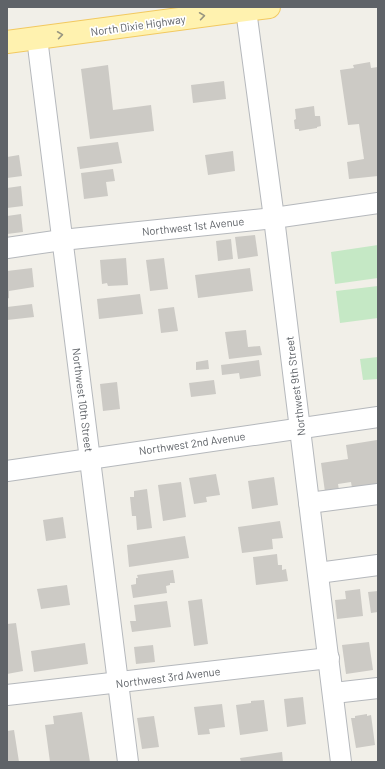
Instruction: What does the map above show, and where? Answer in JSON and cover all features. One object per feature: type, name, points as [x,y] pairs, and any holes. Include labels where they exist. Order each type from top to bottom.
[{"type":"main road","name":"North Dixie Highway","points":[[7,42],[269,7]]},
{"type":"street","name":"Northwest 9th Street","points":[[246,10],[274,218],[334,694],[341,762]]},
{"type":"street","name":"Northwest 10th Street","points":[[37,38],[128,762]]},
{"type":"street","name":"Northwest 1st Avenue","points":[[7,248],[62,240],[274,218],[378,203]]},
{"type":"street","name":"Northwest 2nd Avenue","points":[[7,471],[378,417]]},
{"type":"street","points":[[309,503],[378,494]]},
{"type":"street","points":[[318,573],[378,565]]},
{"type":"street","name":"Northwest 3rd Avenue","points":[[7,695],[329,658]]},
{"type":"street","points":[[334,694],[378,688]]},
{"type":"green space","points":[[378,245],[378,278],[335,284],[331,252]]},
{"type":"green space","points":[[378,286],[378,318],[340,323],[336,291]]},
{"type":"green space","points":[[378,357],[378,379],[363,380],[360,359]]},
{"type":"building","points":[[370,62],[371,68],[378,67],[378,176],[349,179],[347,162],[364,159],[359,124],[348,125],[340,70],[354,68],[353,65]]},
{"type":"building","points":[[108,65],[113,110],[151,105],[154,131],[90,139],[81,69]]},
{"type":"building","points":[[224,81],[226,99],[193,103],[191,85]]},
{"type":"building","points":[[314,106],[315,116],[320,116],[321,126],[299,131],[299,129],[295,129],[295,109]]},
{"type":"building","points":[[118,142],[122,163],[80,169],[77,147]]},
{"type":"building","points":[[233,151],[235,171],[208,175],[205,155]]},
{"type":"building","points":[[19,155],[22,176],[7,178],[7,157]]},
{"type":"building","points":[[113,169],[115,181],[106,182],[108,196],[84,199],[81,173]]},
{"type":"building","points":[[21,186],[23,206],[7,208],[7,188]]},
{"type":"building","points":[[21,214],[23,232],[7,234],[7,216]]},
{"type":"building","points":[[255,235],[258,256],[238,259],[235,237]]},
{"type":"building","points":[[231,239],[233,259],[218,261],[216,241]]},
{"type":"building","points":[[126,258],[128,285],[108,286],[107,283],[102,284],[100,260]]},
{"type":"building","points":[[164,258],[168,289],[150,291],[146,260]]},
{"type":"building","points":[[32,268],[34,287],[9,291],[9,298],[7,299],[7,271]]},
{"type":"building","points":[[250,268],[253,291],[198,298],[195,275]]},
{"type":"building","points":[[140,294],[143,314],[99,319],[97,299]]},
{"type":"building","points":[[32,304],[34,317],[7,320],[7,307]]},
{"type":"building","points":[[174,307],[178,331],[161,333],[158,309]]},
{"type":"building","points":[[246,330],[248,347],[260,346],[262,355],[229,359],[225,332]]},
{"type":"building","points":[[208,360],[209,369],[196,370],[196,362]]},
{"type":"building","points":[[259,360],[261,376],[240,379],[239,373],[222,375],[221,365]]},
{"type":"building","points":[[214,380],[216,394],[191,397],[189,383]]},
{"type":"building","points":[[117,382],[120,409],[103,411],[100,384]]},
{"type":"building","points":[[377,440],[378,485],[352,488],[351,482],[338,484],[339,490],[325,492],[321,463],[348,459],[346,445]]},
{"type":"building","points":[[216,474],[220,495],[206,497],[207,502],[194,504],[189,478]]},
{"type":"building","points":[[274,477],[278,505],[252,509],[248,481]]},
{"type":"building","points":[[181,482],[186,517],[163,521],[158,485]]},
{"type":"building","points":[[147,489],[152,528],[137,530],[136,516],[132,516],[130,497],[134,497],[134,491]]},
{"type":"building","points":[[63,517],[66,538],[46,541],[43,520]]},
{"type":"building","points":[[280,521],[283,538],[272,539],[273,549],[242,553],[238,527]]},
{"type":"building","points":[[185,536],[189,558],[129,567],[127,545]]},
{"type":"building","points":[[277,554],[278,565],[282,565],[282,570],[286,569],[288,581],[256,585],[253,557]]},
{"type":"building","points":[[173,570],[175,583],[170,583],[170,585],[166,586],[167,593],[133,598],[131,585],[136,584],[136,578],[138,578],[137,575]]},
{"type":"building","points":[[67,585],[70,605],[41,609],[37,589]]},
{"type":"building","points":[[360,589],[363,616],[337,619],[335,600],[346,599],[345,591]]},
{"type":"building","points":[[378,591],[378,612],[371,613],[368,592]]},
{"type":"building","points":[[202,599],[208,644],[194,646],[188,601]]},
{"type":"building","points":[[167,601],[171,627],[132,632],[130,621],[136,621],[134,605]]},
{"type":"building","points":[[16,623],[23,671],[7,674],[7,624]]},
{"type":"building","points":[[369,642],[373,670],[346,674],[342,645]]},
{"type":"building","points":[[85,643],[88,664],[34,672],[31,651]]},
{"type":"building","points":[[153,645],[155,662],[136,664],[134,647]]},
{"type":"building","points":[[303,697],[306,724],[287,727],[284,699]]},
{"type":"building","points":[[264,700],[268,731],[240,735],[236,705],[251,703],[251,701]]},
{"type":"building","points":[[222,704],[225,727],[209,729],[210,734],[198,735],[194,707]]},
{"type":"building","points":[[82,712],[90,762],[50,762],[45,725],[54,724],[53,716]]},
{"type":"building","points":[[367,714],[367,716],[371,715],[375,745],[356,748],[351,718]]},
{"type":"building","points":[[154,716],[159,747],[142,749],[137,718]]},
{"type":"building","points":[[14,730],[19,762],[7,762],[7,731]]},
{"type":"building","points":[[282,752],[283,762],[241,762],[240,758]]}]
